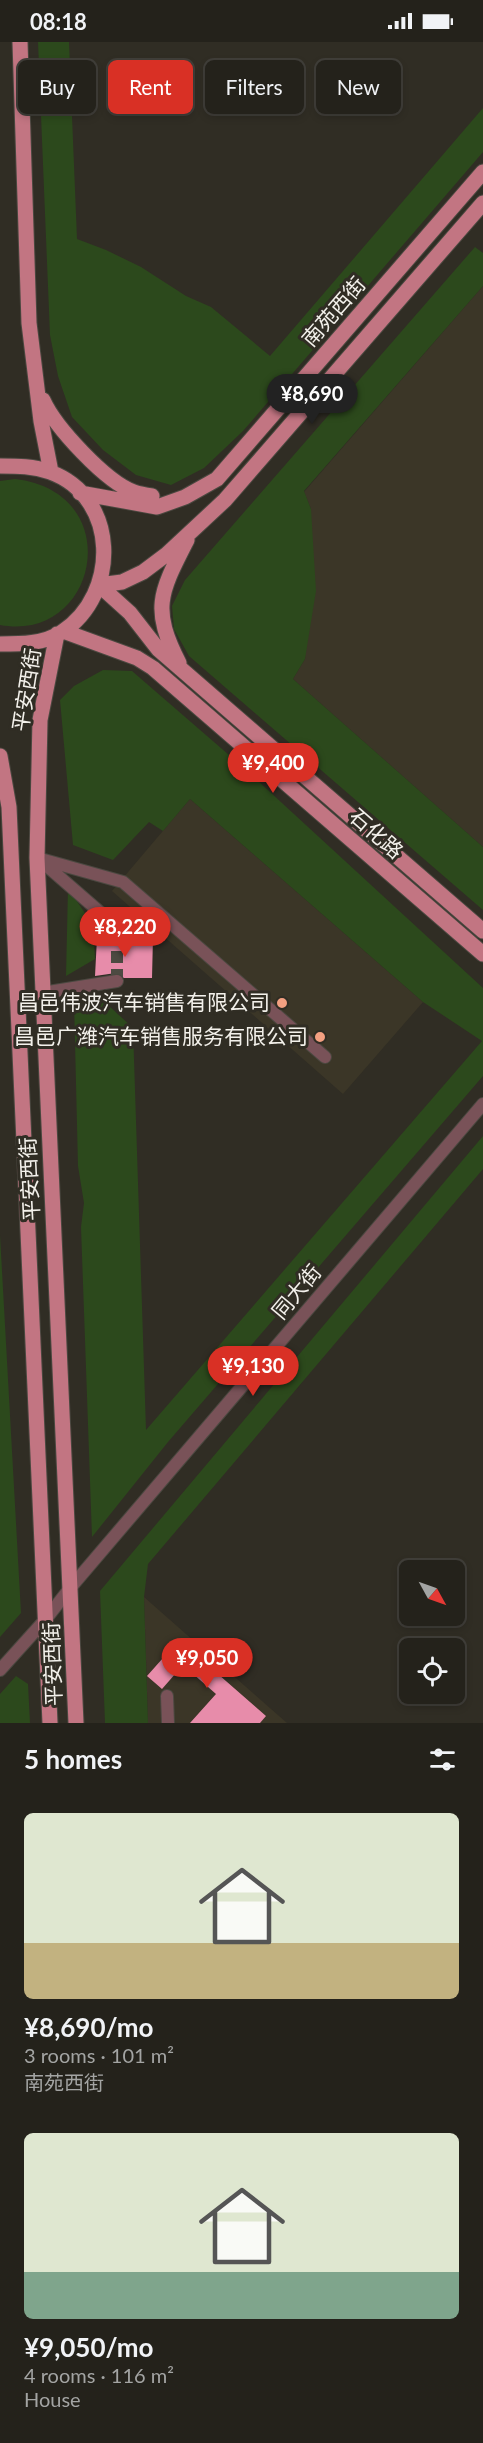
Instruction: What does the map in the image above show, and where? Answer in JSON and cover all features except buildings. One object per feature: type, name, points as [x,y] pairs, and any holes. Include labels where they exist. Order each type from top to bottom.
[{"type":"main road","points":[[20,42],[28,323],[36,387],[51,472]]},
{"type":"main road","name":"南苑西街","points":[[80,493],[157,507],[185,497],[217,479],[483,172]]},
{"type":"main road","name":"南苑西街","points":[[99,585],[122,582],[143,572],[167,554],[225,500],[483,202]]},
{"type":"main road","points":[[36,387],[50,416],[106,473],[132,492],[173,501]]},
{"type":"main road","points":[[0,466],[24,465],[51,472],[67,481],[80,493],[94,512],[102,533],[105,556],[99,585],[89,606],[60,633],[29,644],[0,644]]},
{"type":"main road","points":[[183,671],[167,639],[161,616],[161,599],[169,576],[192,531]]},
{"type":"main road","name":"石化路","points":[[99,585],[130,614],[158,649],[483,931]]},
{"type":"main road","name":"石化路","points":[[60,633],[137,658],[153,668],[483,954]]},
{"type":"main road","name":"平安西街","points":[[60,633],[40,720],[37,858],[76,1723]]},
{"type":"main road","name":"平安西街","points":[[0,756],[9,807],[50,1723]]},
{"type":"street","points":[[37,858],[117,927],[117,936]]},
{"type":"street","points":[[37,858],[123,882],[325,1057]]},
{"type":"street","points":[[42,993],[117,981]]},
{"type":"street","name":"同大街","points":[[0,1670],[483,1104]]},
{"type":"street","points":[[167,1696],[168,1723]]},
{"type":"shaded area","points":[[483,286],[483,847],[293,679],[305,659],[311,509],[304,492]]},
{"type":"shaded area","points":[[190,799],[423,1002],[343,1094],[112,891]]},
{"type":"shaded area","points":[[144,1597],[271,1709],[287,1723],[148,1723]]},
{"type":"green space","points":[[38,42],[69,42],[70,60],[39,60]]},
{"type":"green space","points":[[483,108],[483,152],[243,431],[204,468],[171,485],[136,475],[103,450],[72,417],[58,376],[50,335],[41,114],[72,114],[77,239],[141,267],[186,296],[211,307],[270,356]]},
{"type":"green space","points":[[475,247],[483,253],[483,286],[304,491],[311,509],[316,591],[305,659],[293,679],[483,847],[483,910],[189,656],[174,629],[172,606],[185,580]]},
{"type":"green space","points":[[15,479],[51,490],[74,510],[86,536],[87,564],[78,590],[60,612],[34,624],[0,625],[0,481]]},
{"type":"green space","points":[[103,670],[132,671],[244,768],[483,988],[483,1076],[168,1442],[92,1537],[81,1227],[84,1203],[78,1166],[74,1000],[95,993],[133,1028],[146,1430],[482,1041],[423,1002],[190,799],[163,831],[149,822],[113,860],[73,845],[60,700],[74,686]]},
{"type":"green space","points":[[68,888],[93,925],[95,959],[66,976]]},
{"type":"green space","points":[[483,1136],[483,1169],[148,1564],[144,1597],[148,1723],[105,1723],[100,1591]]},
{"type":"green space","points":[[0,1235],[21,1613],[0,1637]]},
{"type":"green space","points":[[16,1676],[28,1684],[30,1723],[0,1723],[0,1694]]},
{"type":"tunnel","points":[[117,937],[117,981]]},
{"type":"place","name":"昌邑伟波汽车销售有限公司","points":[[282,1003]]},
{"type":"place","name":"昌邑广潍汽车销售服务有限公司","points":[[320,1037]]}]
